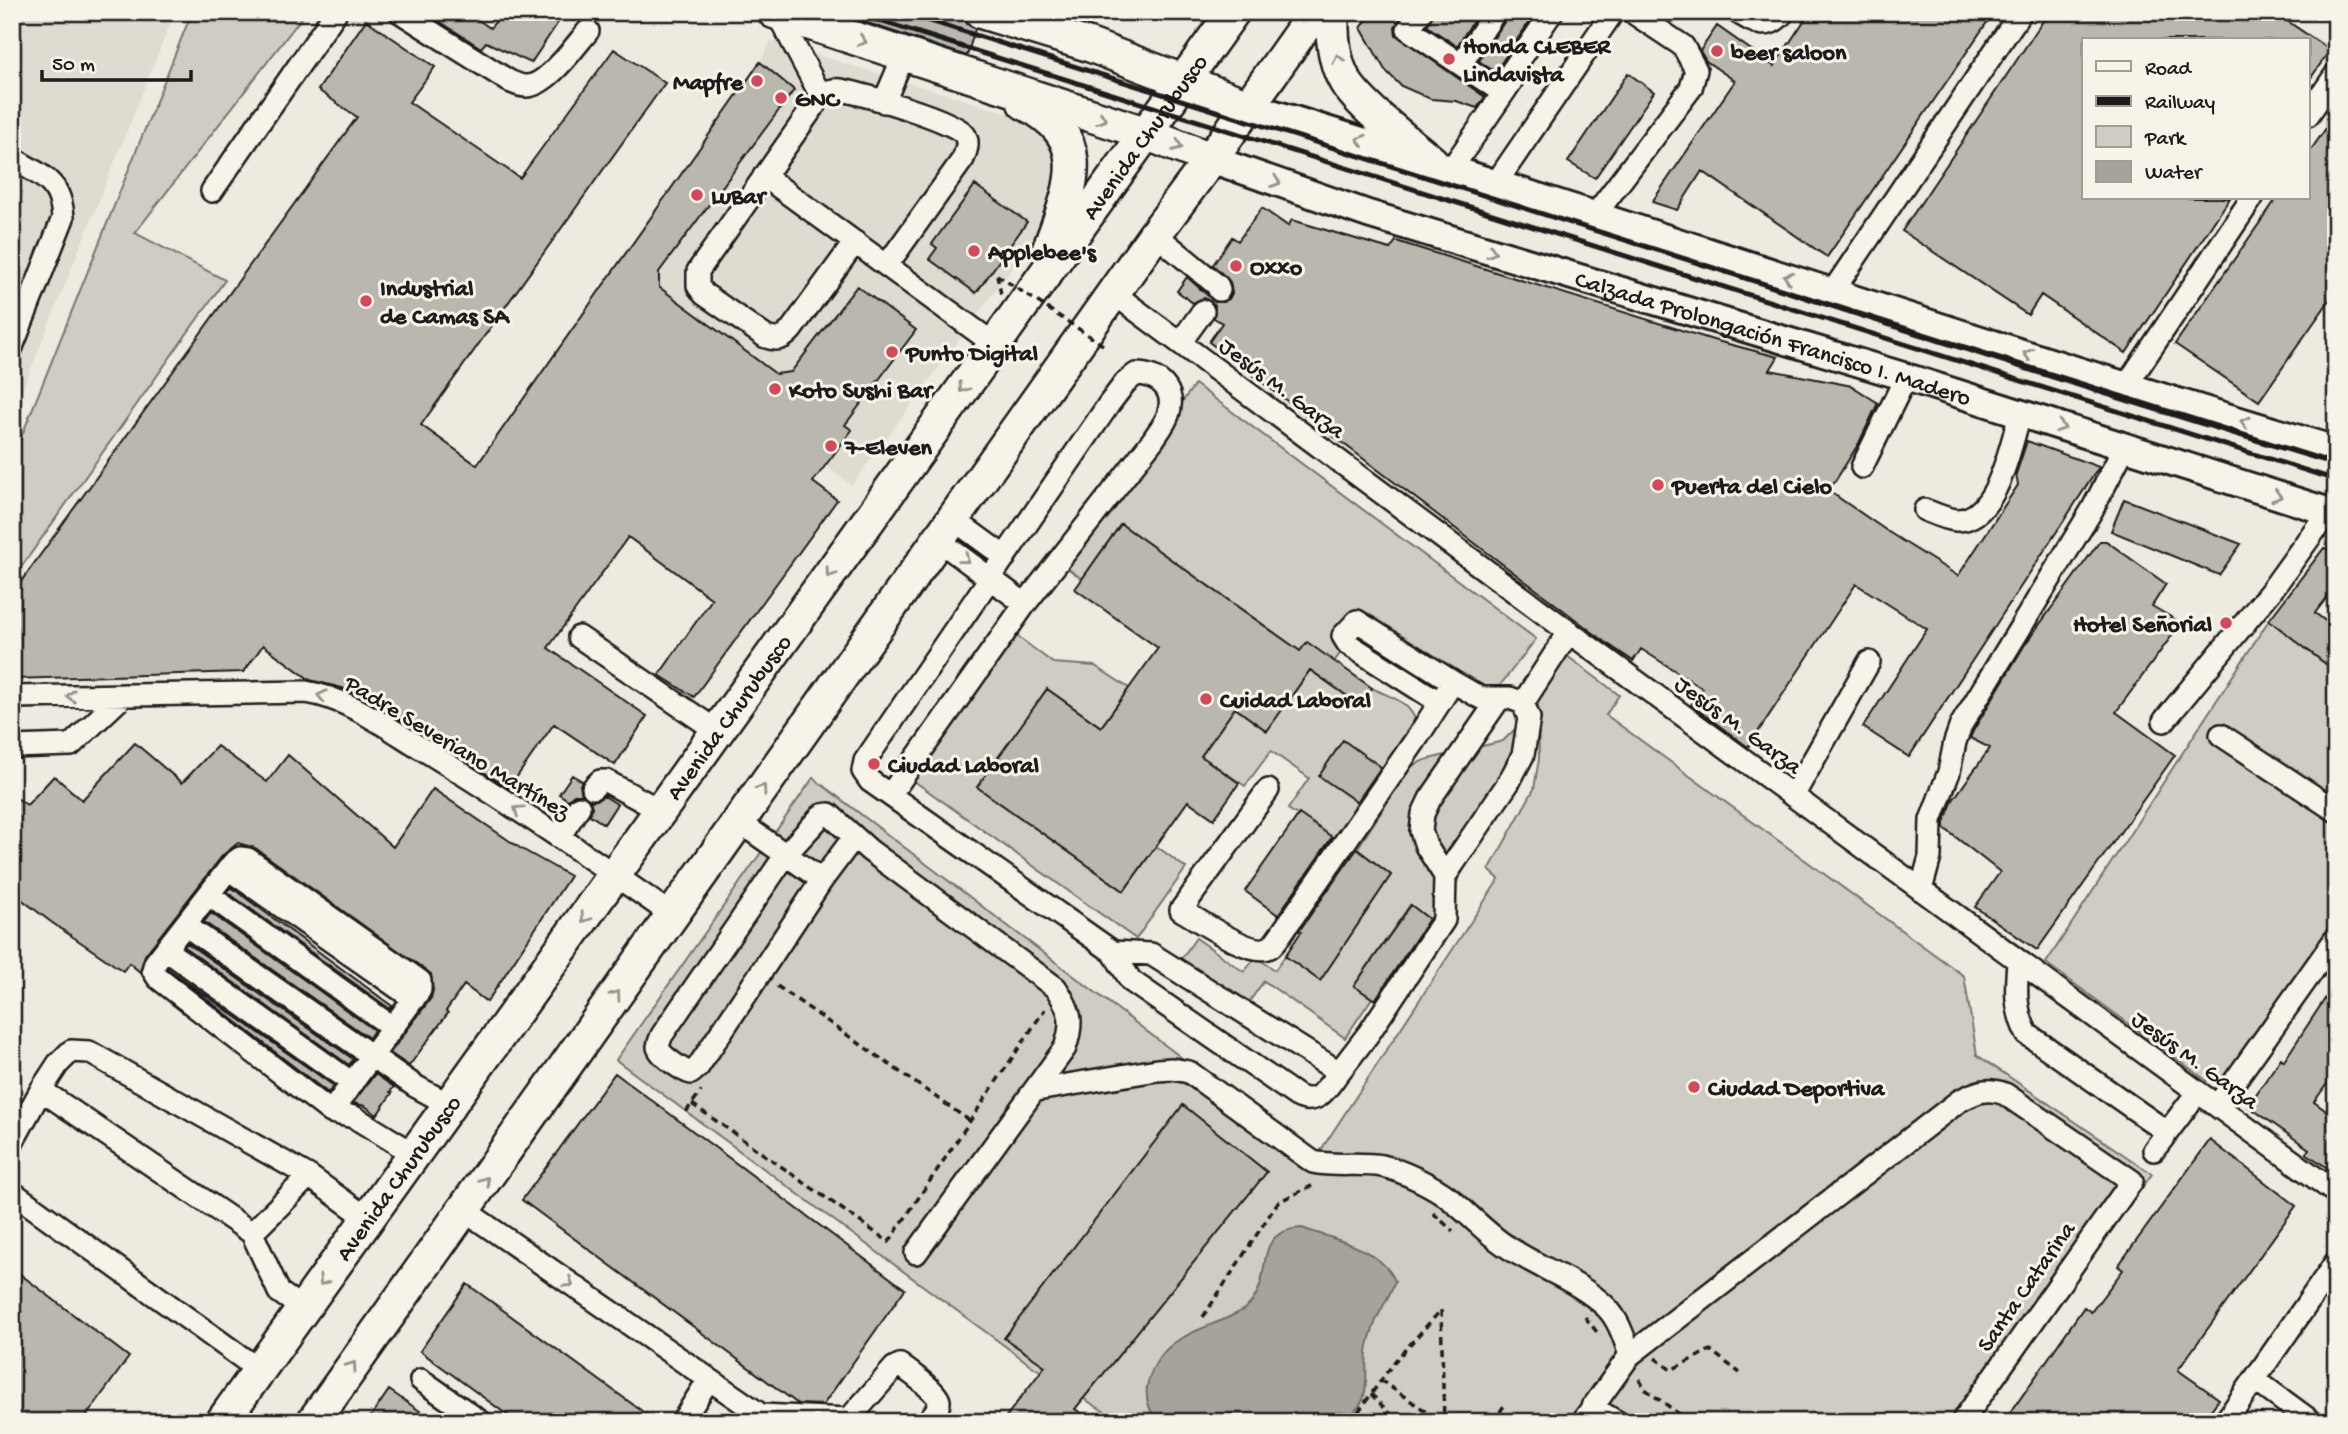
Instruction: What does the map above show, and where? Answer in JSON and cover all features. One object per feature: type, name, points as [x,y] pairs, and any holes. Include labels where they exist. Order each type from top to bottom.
[{"type":"highway","name":"Avenida Churubusco","points":[[222,1422],[1233,12]]},
{"type":"highway","points":[[313,1422],[1315,12]]},
{"type":"highway","points":[[1333,12],[1334,42],[1339,66],[1346,82],[1394,130],[1442,165]]},
{"type":"highway","points":[[776,13],[1145,133],[1211,159]]},
{"type":"highway","points":[[1000,15],[1062,24],[1184,80],[1249,106]]},
{"type":"highway","points":[[973,77],[1043,112],[1066,135],[1073,165],[1069,194],[1035,286]]},
{"type":"main road","points":[[1249,106],[1442,165],[2126,386],[2336,450]]},
{"type":"main road","name":"Calzada Prolongación Francisco I. Madero","points":[[1211,159],[1368,214],[1906,377],[2124,449],[2332,513]]},
{"type":"street","points":[[212,191],[336,12]]},
{"type":"street","points":[[400,12],[509,81],[527,87],[540,82],[548,75],[588,31]]},
{"type":"street","points":[[1421,12],[1408,29],[1499,90],[1552,12]]},
{"type":"street","points":[[1461,64],[1495,12]]},
{"type":"street","points":[[1442,165],[1561,12]]},
{"type":"street","points":[[1496,183],[1613,12]]},
{"type":"street","points":[[1595,215],[1691,88],[1696,70],[1683,46],[1632,12]]},
{"type":"street","points":[[1752,15],[1762,26],[1784,12]]},
{"type":"street","points":[[1833,291],[2021,12]]},
{"type":"street","points":[[776,13],[820,94]]},
{"type":"street","points":[[884,102],[904,55]]},
{"type":"street","points":[[2310,112],[2336,74]]},
{"type":"street","points":[[855,242],[784,338],[776,340],[766,337],[704,294],[698,286],[698,271],[820,94],[838,89],[957,127],[966,136],[968,147],[963,159],[887,265]]},
{"type":"street","points":[[12,158],[51,182],[62,199],[63,218],[12,347]]},
{"type":"street","points":[[764,176],[994,344]]},
{"type":"street","points":[[2126,386],[2251,200]]},
{"type":"street","points":[[1155,234],[1218,286],[1219,290]]},
{"type":"street","name":"Jesús M. Garza","points":[[1113,293],[1569,632],[2336,1193]]},
{"type":"street","points":[[1180,343],[1203,311]]},
{"type":"street","points":[[890,795],[1026,604],[1168,417],[1172,401],[1166,386],[1151,374],[1136,374],[1125,383],[1109,404],[865,761],[863,771],[870,781],[1113,952],[1131,981],[1297,1096],[1313,1100],[1322,1094],[1369,1033],[1444,920],[1445,876],[1509,782],[1523,755],[1529,718],[1522,703],[1510,698],[1481,698],[1357,621],[1343,636],[1348,645],[1439,702]]},
{"type":"street","points":[[1862,467],[1906,377]]},
{"type":"street","points":[[1925,510],[1958,520],[1972,517],[1983,508],[1999,485],[2020,414]]},
{"type":"street","points":[[1921,890],[1930,857],[1931,820],[1949,772],[1961,725],[2092,510],[2124,449]]},
{"type":"street","points":[[2164,721],[2332,513]]},
{"type":"street","points":[[946,530],[1005,558]]},
{"type":"street","points":[[946,530],[990,580],[1026,604]]},
{"type":"street","points":[[1522,703],[1569,632]]},
{"type":"street","points":[[579,637],[718,731]]},
{"type":"street","points":[[1793,796],[1869,662]]},
{"type":"street","points":[[1268,790],[1181,910],[1244,945],[1259,950],[1271,947],[1281,934],[1453,682]]},
{"type":"street","name":"Padre Severiano Martínez","points":[[12,697],[306,692],[329,696],[355,708],[470,779],[672,915]]},
{"type":"street","points":[[12,747],[71,745],[124,695]]},
{"type":"street","points":[[1445,876],[1426,846],[1421,831],[1423,814],[1430,799],[1499,699]]},
{"type":"street","points":[[2221,735],[2336,811]]},
{"type":"street","points":[[593,788],[600,781],[606,781],[661,811]]},
{"type":"street","points":[[559,838],[579,807]]},
{"type":"street","points":[[854,837],[822,880],[698,1067],[691,1073],[683,1071],[660,1051],[658,1046],[662,1035],[787,853],[822,815],[829,814],[854,837],[1056,988],[1069,1008],[1071,1029],[1065,1048],[916,1253]]},
{"type":"street","points":[[739,822],[822,880]]},
{"type":"street","points":[[331,1112],[414,999],[228,869],[155,963],[153,970],[158,978],[331,1112],[354,1117],[414,1154]]},
{"type":"street","points":[[209,895],[392,1027]]},
{"type":"street","points":[[185,925],[415,1086],[450,1105]]},
{"type":"street","points":[[2217,1106],[2336,938]]},
{"type":"street","points":[[166,950],[352,1083]]},
{"type":"street","points":[[1113,952],[1152,954],[1339,1072]]},
{"type":"street","points":[[2018,961],[2015,999],[2027,1034],[2168,1132]]},
{"type":"street","points":[[12,1143],[58,1064],[71,1051],[89,1052],[309,1176],[367,1218]]},
{"type":"street","points":[[1037,1090],[1157,1070],[1189,1072],[1313,1162],[1333,1166],[1353,1164],[1383,1167],[1446,1195],[1504,1245],[1559,1276],[1607,1308],[1640,1361],[1587,1415]]},
{"type":"street","name":"Santa Catarina","points":[[1640,1361],[1959,1101],[1991,1088],[2005,1094],[2132,1181],[1962,1422]]},
{"type":"street","points":[[41,1090],[251,1233],[279,1292],[303,1309]]},
{"type":"street","points":[[2154,1150],[2197,1093]]},
{"type":"street","points":[[251,1233],[309,1176]]},
{"type":"street","points":[[12,1192],[259,1370]]},
{"type":"street","points":[[464,1210],[709,1380],[759,1419],[850,1420],[894,1368],[900,1365],[936,1394],[939,1401],[927,1422]]},
{"type":"street","points":[[2225,1422],[2336,1262]]},
{"type":"street","points":[[421,1380],[475,1420]]},
{"type":"street","points":[[682,1422],[709,1380]]},
{"type":"street","points":[[2255,1380],[2312,1422]]},
{"type":"street","points":[[1587,1415],[1617,1422]]},
{"type":"path","points":[[998,275],[1106,347]]},
{"type":"path","points":[[775,985],[970,1121]]},
{"type":"path","points":[[692,1104],[889,1242],[1051,1001]]},
{"type":"path","points":[[686,1112],[707,1082]]},
{"type":"path","points":[[1203,1317],[1278,1202],[1317,1184]]},
{"type":"path","points":[[1427,1206],[1441,1222],[1463,1238]]},
{"type":"path","points":[[1351,1422],[1380,1380],[1441,1310],[1443,1422]]},
{"type":"path","points":[[1584,1316],[1601,1337]]},
{"type":"path","points":[[1690,1422],[1644,1389],[1639,1381],[1640,1361],[1671,1370],[1710,1350],[1740,1373]]},
{"type":"path","points":[[1380,1380],[1443,1422]]},
{"type":"path","points":[[1371,1394],[1398,1422]]},
{"type":"path","points":[[1493,1422],[1506,1403]]},
{"type":"shaded area","points":[[12,12],[175,12],[12,416]]},
{"type":"shaded area","points":[[771,41],[1021,117],[1048,136],[1060,158],[1053,212],[852,485],[594,298],[760,62]]},
{"type":"green space","points":[[192,12],[306,12],[135,233],[225,280],[12,580],[12,460]]},
{"type":"green space","points":[[1195,384],[1536,639],[1480,711],[1359,626],[1334,662],[1307,643],[1300,651],[1121,524],[1082,579],[1066,567]]},
{"type":"green space","points":[[2269,620],[2336,672],[2336,922],[2230,1074],[2207,1081],[2046,963]]},
{"type":"green space","points":[[1017,636],[1053,663],[1095,666],[1129,688],[1101,727],[1047,689],[978,787],[1124,891],[1156,846],[1186,868],[1136,939],[914,781]]},
{"type":"green space","name":"Ciudad Deportiva","points":[[1562,652],[1619,695],[1606,715],[1964,976],[1977,1055],[2152,1174],[1971,1422],[1121,1422],[1032,1366],[616,1060],[813,778],[1315,1159],[1499,879],[1489,870],[1534,789],[1539,759],[1538,706],[1542,683]]},
{"type":"green space","points":[[1310,670],[1360,705],[1372,688],[1392,697],[1408,708],[1416,721],[1335,839],[1288,809],[1309,778],[1271,751],[1245,786],[1201,756],[1235,708],[1267,730]]},
{"type":"green space","points":[[1519,725],[1511,759],[1488,824],[1435,923],[1410,905],[1354,986],[1372,998],[1345,1038],[1264,981],[1244,1009],[1179,962],[1196,938],[1244,972],[1256,957],[1275,970],[1285,956],[1320,980],[1391,875],[1357,849],[1411,766],[1425,760],[1503,741]]},
{"type":"water","points":[[1302,1228],[1368,1253],[1379,1260],[1395,1281],[1371,1336],[1367,1352],[1365,1393],[1357,1409],[1338,1422],[1158,1422],[1150,1408],[1147,1393],[1153,1368],[1160,1357],[1178,1340],[1248,1306],[1259,1289],[1270,1245],[1286,1231]]},
{"type":"building","points":[[425,12],[467,12],[490,28],[504,12],[565,12],[531,63],[486,42],[481,48]]},
{"type":"building","points":[[834,12],[963,12],[967,24],[975,29],[967,56]]},
{"type":"building","points":[[1372,12],[1404,12],[1395,27],[1396,35],[1485,97],[1477,108],[1456,101],[1431,99],[1401,86],[1385,70],[1361,28]]},
{"type":"building","points":[[1434,12],[1479,12],[1457,46],[1427,26]]},
{"type":"building","points":[[1508,12],[1536,12],[1495,72],[1479,61]]},
{"type":"building","points":[[1810,12],[1994,12],[1827,257],[1702,171],[1677,210],[1652,202],[1735,81],[1706,61],[1700,51],[1717,26],[1774,66]]},
{"type":"building","points":[[2049,12],[2274,12],[2330,50],[2310,79],[2310,38],[2082,38],[2082,200],[2229,200],[2126,353],[2041,295],[2028,315],[1902,231]]},
{"type":"building","points":[[366,20],[435,67],[409,102],[520,178],[614,49],[665,83],[421,425],[477,465],[760,62],[794,90],[659,272],[659,287],[776,374],[791,372],[857,286],[916,330],[845,425],[852,430],[813,482],[837,500],[694,697],[659,675],[712,599],[628,537],[548,648],[647,716],[615,765],[554,724],[509,788],[373,703],[342,688],[310,680],[263,645],[244,672],[12,679],[12,594],[357,117],[318,90]]},
{"type":"building","points":[[1628,73],[1654,92],[1595,178],[1568,162]]},
{"type":"building","points":[[2336,114],[2336,291],[2259,401],[2175,344],[2276,200],[2310,200],[2310,151]]},
{"type":"building","points":[[975,185],[1027,222],[976,293],[929,259],[937,248],[932,244]]},
{"type":"building","points":[[1262,208],[1288,226],[1292,220],[1390,249],[1396,241],[1713,340],[1778,357],[1770,370],[1852,386],[1878,403],[1859,443],[1829,491],[1958,576],[2018,485],[2016,474],[2027,441],[2099,467],[1909,757],[1863,727],[1927,629],[1856,584],[1748,747],[1691,705],[1702,688],[1641,649],[1633,661],[1608,644],[1209,342],[1222,323],[1214,318],[1215,305],[1204,298],[1193,303],[1177,291],[1187,277],[1215,302],[1229,299],[1232,293],[1230,282],[1213,265],[1232,237],[1238,241]]},
{"type":"building","points":[[2124,499],[2241,544],[2219,575],[2111,531]]},
{"type":"building","name":"Cuidad Laboral","points":[[1121,524],[1300,651],[1307,642],[1372,688],[1360,705],[1310,670],[1267,731],[1235,708],[1201,756],[1239,783],[1214,819],[1188,801],[1124,891],[977,787],[1047,689],[1101,727],[1158,648],[1075,589]]},
{"type":"building","points":[[2100,541],[2106,541],[2166,584],[2152,606],[2181,623],[2116,712],[2175,755],[2037,950],[1975,907],[2000,872],[1944,828],[1944,823],[1953,800],[1990,748],[1970,738],[1973,731],[2024,646]]},
{"type":"building","points":[[2324,548],[2336,552],[2336,586],[2315,613],[2336,629],[2336,672],[2269,620]]},
{"type":"building","points":[[1343,740],[1381,767],[1357,802],[1319,776]]},
{"type":"building","points":[[135,743],[182,783],[217,746],[267,782],[288,755],[393,847],[433,789],[520,848],[570,876],[487,1002],[464,985],[446,1011],[448,1013],[409,1066],[390,1053],[431,998],[431,974],[255,848],[238,843],[223,855],[145,955],[140,972],[129,963],[123,971],[12,892],[12,795],[27,805],[54,776],[82,800]]},
{"type":"building","points":[[572,775],[582,781],[582,795],[574,795],[568,800],[559,794]]},
{"type":"building","points":[[604,796],[617,804],[604,824],[590,815],[590,801]]},
{"type":"building","points":[[1299,814],[1332,837],[1278,915],[1245,891]]},
{"type":"building","points":[[1357,849],[1391,875],[1320,981],[1285,956],[1301,932],[1299,931]]},
{"type":"building","points":[[231,887],[392,1006],[390,1009],[227,892]]},
{"type":"building","points":[[1411,905],[1429,919],[1375,1000],[1354,986]]},
{"type":"building","points":[[211,913],[374,1030],[369,1038],[204,922]]},
{"type":"building","points":[[187,943],[353,1059],[349,1065],[184,947]]},
{"type":"building","points":[[167,968],[334,1086],[328,1093]]},
{"type":"building","points":[[2336,982],[2336,1071],[2314,1102],[2336,1118],[2336,1174],[2306,1153],[2309,1149],[2248,1106],[2281,1058],[2284,1061]]},
{"type":"building","points":[[615,1073],[905,1289],[823,1405],[798,1404],[522,1200]]},
{"type":"building","points":[[375,1074],[394,1087],[377,1115],[365,1106],[353,1103]]},
{"type":"building","points":[[1183,1105],[1267,1172],[1075,1409],[1096,1422],[1002,1422],[1045,1366],[1004,1338]]},
{"type":"building","points":[[2210,1140],[2296,1206],[2178,1370],[2219,1399],[2202,1422],[2004,1422],[2084,1307],[2091,1312],[2123,1270],[2118,1266]]},
{"type":"building","points":[[12,1268],[129,1357],[82,1422],[12,1422]]},
{"type":"building","points":[[467,1284],[657,1422],[517,1422],[420,1351]]},
{"type":"building","points":[[389,1390],[436,1422],[367,1422]]},
{"type":"railway","points":[[852,12],[2336,480]]},
{"type":"railway","points":[[902,12],[2336,464]]},
{"type":"place","name":"beer saloon","points":[[1717,51]]},
{"type":"place","name":"Honda CLEBER Lindavista","points":[[1449,59]]},
{"type":"place","name":"Mapfre","points":[[757,81]]},
{"type":"place","name":"GNC","points":[[781,98]]},
{"type":"place","name":"LuBar","points":[[697,195]]},
{"type":"place","name":"Applebee's","points":[[974,251]]},
{"type":"place","name":"Oxxo","points":[[1236,266]]},
{"type":"place","name":"Industrial de Camas SA","points":[[366,301]]},
{"type":"place","name":"Punto Digital","points":[[892,352]]},
{"type":"place","name":"Koto Sushi Bar","points":[[775,389]]},
{"type":"place","name":"7-Eleven","points":[[831,446]]},
{"type":"place","name":"Puerta del Cielo","points":[[1658,485]]},
{"type":"place","name":"Hotel Señorial","points":[[2226,623]]},
{"type":"place","name":"Cuidad Laboral","points":[[1206,699]]},
{"type":"place","name":"Ciudad Laboral","points":[[874,764]]},
{"type":"place","name":"Ciudad Deportiva","points":[[1694,1087]]}]
